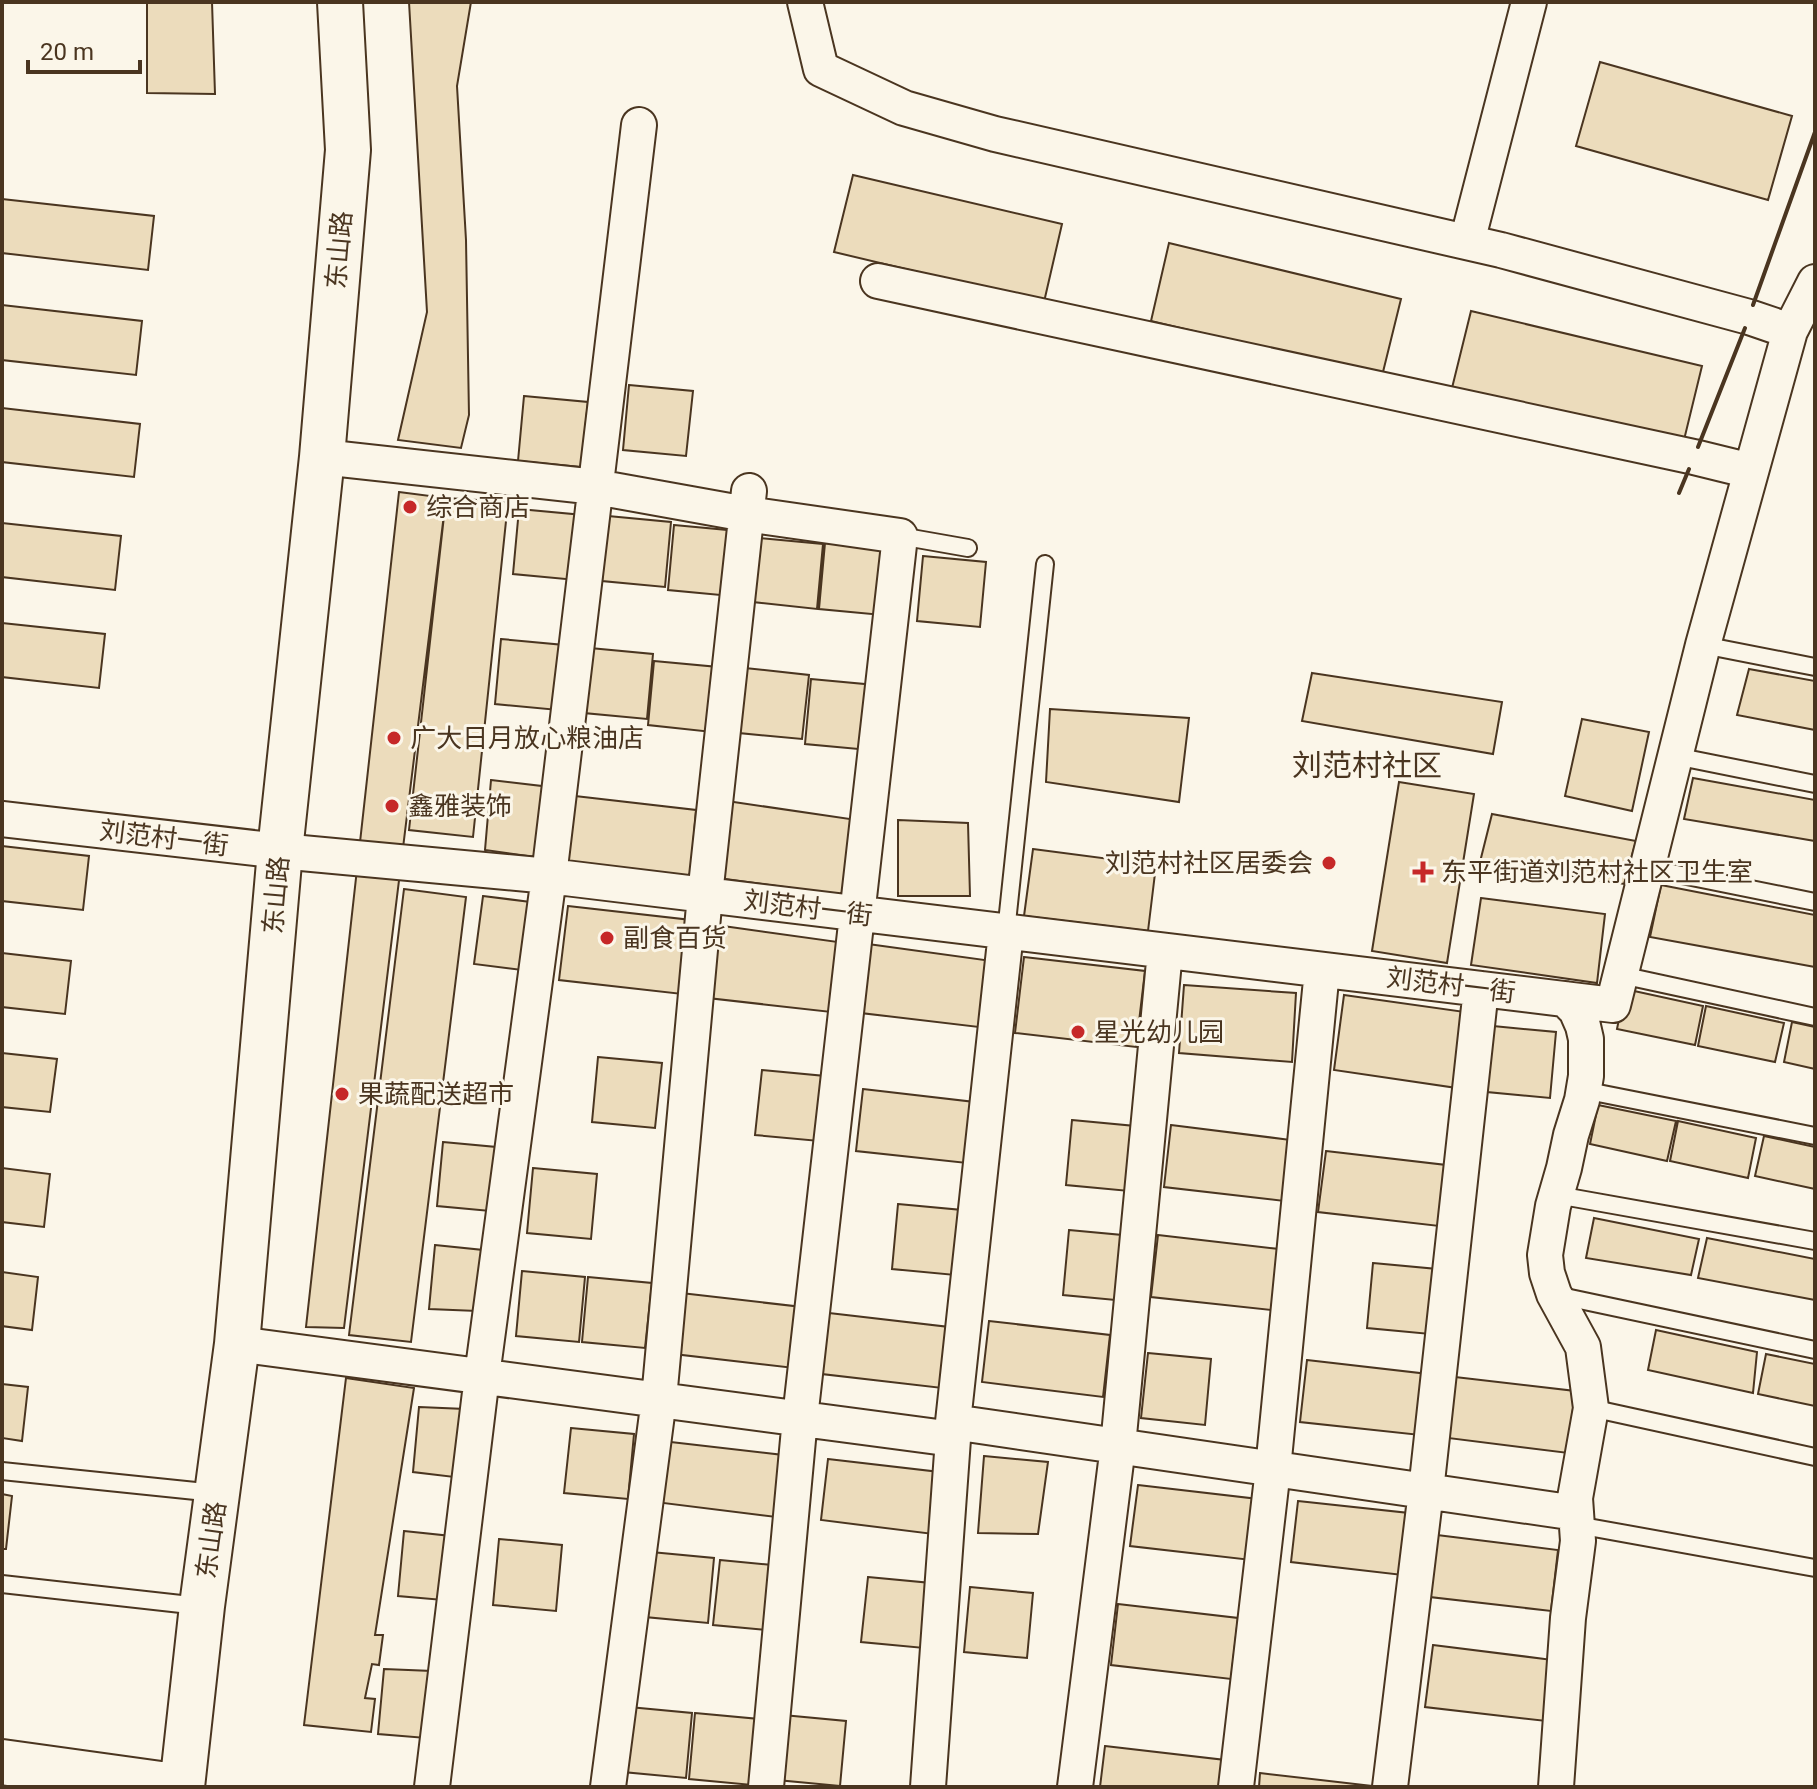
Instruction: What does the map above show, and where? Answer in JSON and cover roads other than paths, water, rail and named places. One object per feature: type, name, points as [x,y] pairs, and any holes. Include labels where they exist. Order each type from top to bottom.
[{"type":"street","name":"东山路","points":[[182,1787],[202,1606],[237,1344],[280,851],[322,457],[348,150],[340,2]]},
{"type":"street","points":[[805,2],[821,69],[904,108],[995,134],[1501,250],[1749,317],[1801,323]]},
{"type":"street","points":[[1467,242],[1529,2]]},
{"type":"street","points":[[432,1787],[482,1376],[549,876],[639,125]]},
{"type":"street","points":[[878,281],[1751,471]]},
{"type":"street","points":[[1617,990],[1703,645],[1751,471],[1815,282]]},
{"type":"street","points":[[322,457],[748,502],[900,536],[800,1418],[766,1787]]},
{"type":"street","points":[[608,1787],[659,1399],[705,895],[748,502]]},
{"type":"street","name":"刘范村一街","points":[[2,819],[280,851],[549,876],[1565,999],[1617,990]]},
{"type":"street","points":[[928,1787],[953,1430],[1006,932]]},
{"type":"street","points":[[1075,1787],[1118,1446],[1165,951]]},
{"type":"street","points":[[1236,1787],[1273,1469],[1322,970]]},
{"type":"street","points":[[1390,1787],[1481,989]]},
{"type":"street","points":[[1556,1787],[1568,1618],[1578,1541],[1575,1498],[1591,1408],[1583,1347],[1554,1294],[1545,1255],[1586,1076],[1586,1039],[1576,1010],[1565,999]]},
{"type":"street","points":[[237,1344],[800,1418],[1118,1446],[1426,1491],[1576,1519]]},
{"type":"street","points":[[2,1762],[182,1787]]},
{"type":"lane","points":[[900,536],[968,548]]},
{"type":"lane","points":[[1006,932],[1045,564]]},
{"type":"lane","points":[[1703,645],[1815,667]]},
{"type":"lane","points":[[1675,756],[1815,784]]},
{"type":"lane","points":[[1647,868],[1815,902]]},
{"type":"lane","points":[[1617,990],[1815,1017]]},
{"type":"lane","points":[[1583,1090],[1815,1136]]},
{"type":"lane","points":[[1557,1195],[1815,1241]]},
{"type":"lane","points":[[1554,1294],[1815,1350]]},
{"type":"lane","points":[[1591,1408],[1815,1457]]},
{"type":"lane","points":[[2,1471],[218,1494]]},
{"type":"lane","points":[[1576,1519],[1815,1568]]},
{"type":"lane","points":[[2,1584],[202,1606]]},
{"type":"place","name":"综合商店","points":[[410,507]]},
{"type":"place","name":"广大日月放心粮油店","points":[[394,738]]},
{"type":"place","name":"鑫雅装饰","points":[[392,806]]},
{"type":"place","name":"刘范村社区居委会","points":[[1329,863]]},
{"type":"place","name":"东平街道刘范村社区卫生室","points":[[1423,872]]},
{"type":"place","name":"副食百货","points":[[607,938]]},
{"type":"place","name":"星光幼儿园","points":[[1078,1032]]},
{"type":"place","name":"果蔬配送超市","points":[[342,1094]]},
{"type":"district","name":"刘范村社区","points":[[1367,766]]}]
